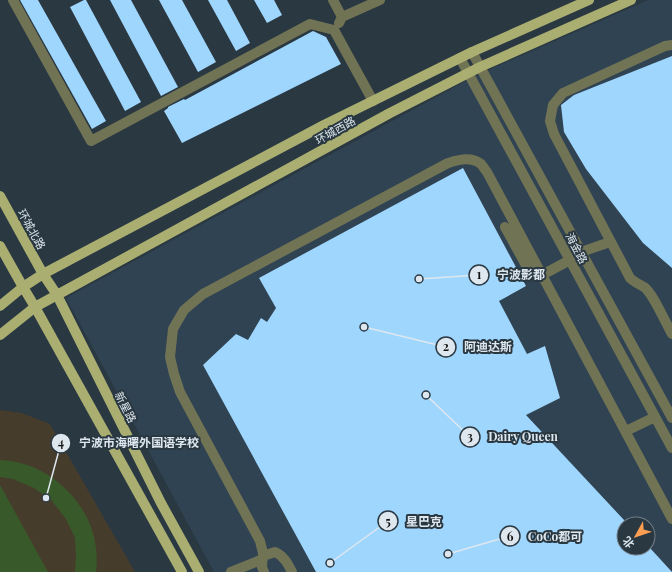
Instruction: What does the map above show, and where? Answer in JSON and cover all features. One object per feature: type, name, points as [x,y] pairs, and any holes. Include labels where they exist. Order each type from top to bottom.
[{"type":"main road","points":[[0,306],[23,287],[43,274],[324,125],[472,52],[589,0]]},
{"type":"main road","name":"环城西路","points":[[0,335],[35,307],[390,113],[480,67],[631,0]]},
{"type":"main road","name":"环城北路","points":[[0,196],[43,274]]},
{"type":"main road","points":[[0,246],[182,572]]},
{"type":"main road","name":"新星路","points":[[43,274],[57,295],[161,503],[199,572]]},
{"type":"street","points":[[13,0],[91,141],[310,24],[334,30],[374,101]]},
{"type":"street","points":[[333,0],[342,17]]},
{"type":"street","points":[[334,30],[342,17],[380,0]]},
{"type":"street","points":[[672,45],[665,46],[563,93],[553,104],[550,121],[554,134],[630,278],[640,286],[644,287],[652,296],[672,334]]},
{"type":"street","name":"海金路","points":[[472,52],[672,418]]},
{"type":"street","name":"海金路","points":[[460,58],[672,448]]},
{"type":"street","points":[[264,572],[262,567],[263,553],[260,541],[180,392],[170,357],[173,329],[184,310],[203,294],[448,163],[459,160],[469,160],[480,163],[487,172],[672,519]]},
{"type":"street","points":[[505,227],[528,269],[531,271],[540,272],[570,260]]},
{"type":"street","points":[[581,252],[610,242]]},
{"type":"street","points":[[626,431],[655,417]]},
{"type":"street","points":[[231,572],[276,552],[281,554],[286,560],[292,572]]},
{"type":"shaded area","points":[[648,0],[672,0],[672,572],[214,572],[66,298],[475,76]]},
{"type":"shaded area","points":[[0,410],[22,413],[50,424],[135,572],[0,572]]},
{"type":"green space","points":[[0,460],[15,462],[43,472],[67,490],[85,514],[93,532],[97,555],[96,572],[75,572],[75,538],[66,519],[52,501],[34,488],[13,479],[0,477]]},
{"type":"green space","points":[[0,485],[48,572],[0,572]]},
{"type":"building","points":[[20,0],[38,0],[106,121],[92,129]]},
{"type":"building","points":[[86,0],[141,102],[125,111],[70,7]]},
{"type":"building","points":[[110,0],[131,0],[178,87],[161,96]]},
{"type":"building","points":[[159,0],[182,0],[216,62],[198,72]]},
{"type":"building","points":[[208,0],[227,0],[250,43],[236,51]]},
{"type":"building","points":[[254,0],[274,0],[282,15],[267,23]]},
{"type":"building","points":[[313,31],[326,37],[341,64],[182,143],[164,111],[168,107],[184,99],[185,100]]},
{"type":"building","points":[[672,56],[672,268],[643,243],[586,169],[564,132],[561,105],[574,95]]},
{"type":"building","points":[[463,168],[526,286],[499,301],[527,354],[545,346],[560,398],[526,415],[620,516],[616,516],[616,556],[656,556],[656,555],[672,572],[316,572],[203,365],[236,334],[248,340],[261,318],[267,322],[276,308],[259,278]]},
{"type":"place","name":"宁波影都","points":[[419,279]]},
{"type":"place","name":"阿迪达斯","points":[[364,327]]},
{"type":"place","name":"Dairy Queen","points":[[426,395]]},
{"type":"place","name":"宁波市海曙外国语学校","points":[[46,498]]},
{"type":"place","name":"CoCo都可","points":[[448,554]]},
{"type":"place","name":"星巴克","points":[[330,563]]}]
